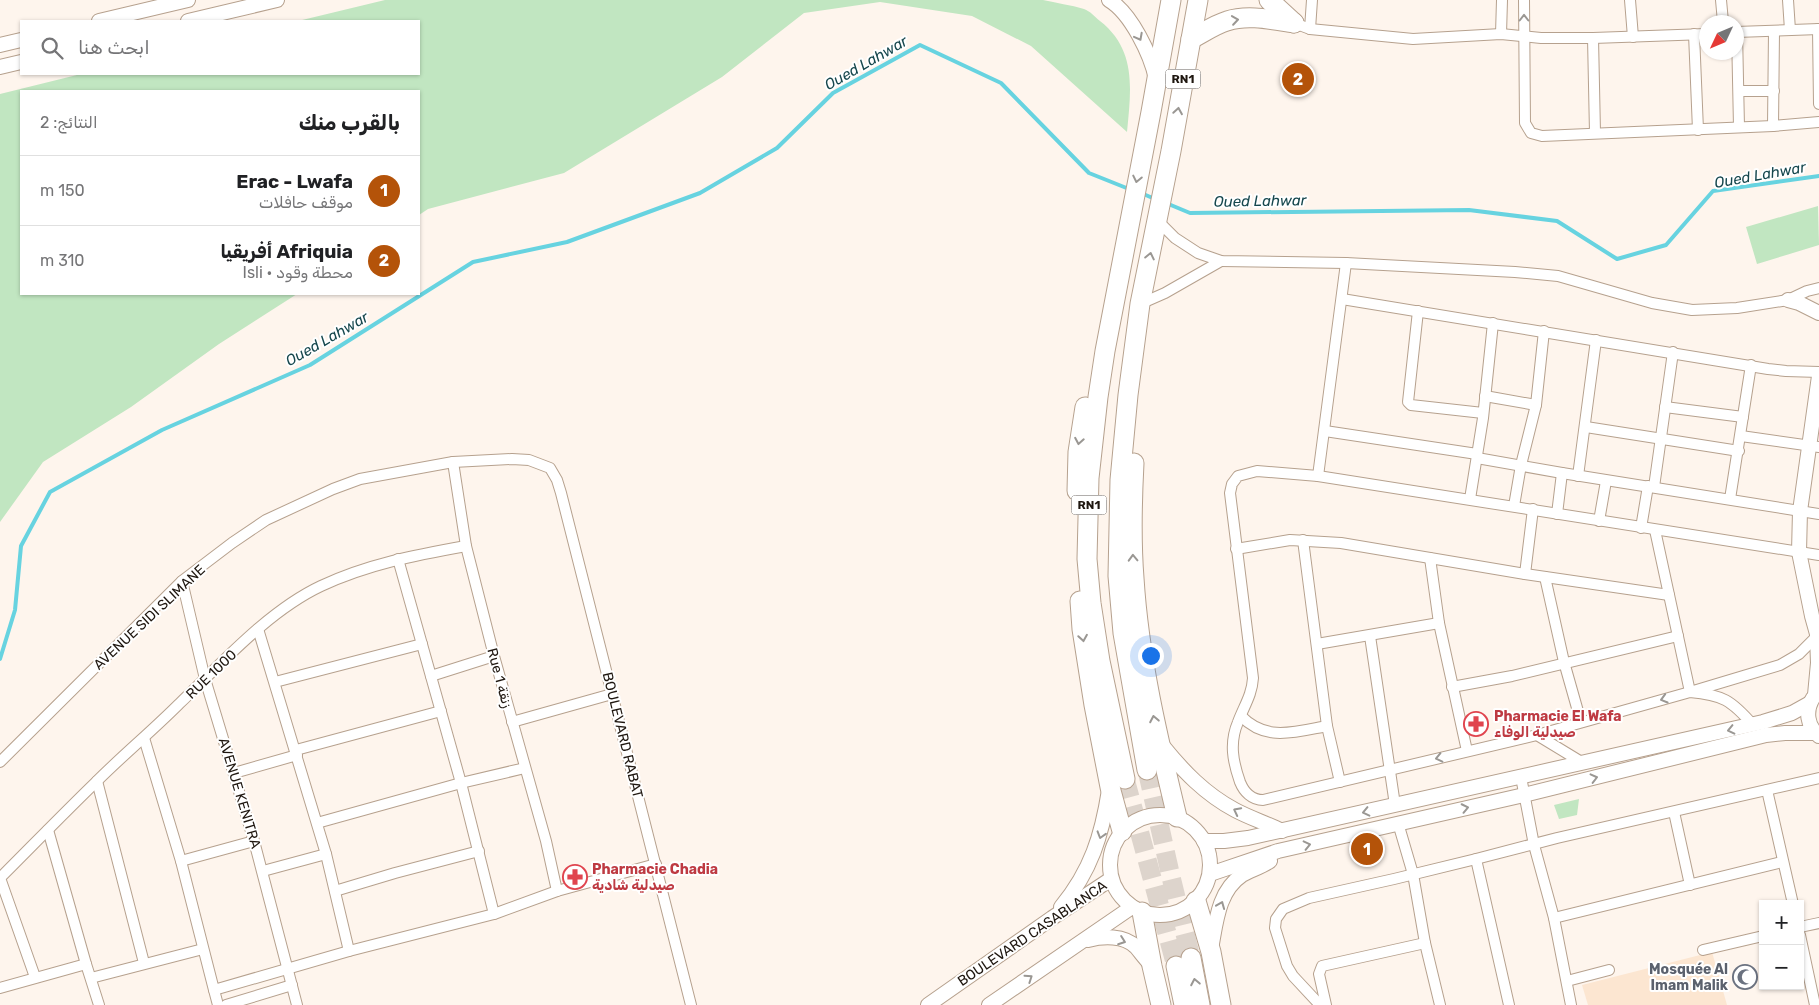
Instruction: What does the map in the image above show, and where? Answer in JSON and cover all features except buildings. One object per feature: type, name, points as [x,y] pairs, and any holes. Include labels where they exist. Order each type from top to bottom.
[{"type":"highway","name":"RN1","points":[[1117,783],[1082,629],[1077,531],[1078,452],[1104,313],[1108,303],[1116,293],[1171,0]]},
{"type":"highway","name":"RN1","points":[[1148,770],[1123,634],[1118,576],[1120,480],[1128,395],[1140,304],[1170,159],[1198,0]]},
{"type":"highway","points":[[1270,0],[1302,26]]},
{"type":"highway","points":[[1191,39],[1228,20],[1250,18],[1302,26]]},
{"type":"highway","points":[[1140,304],[1146,330],[1135,438],[1132,527],[1134,577],[1148,684],[1177,817]]},
{"type":"highway","points":[[1117,783],[1122,831]]},
{"type":"highway","points":[[1196,900],[1211,952],[1221,1005]]},
{"type":"highway","points":[[1137,910],[1161,1005]]},
{"type":"highway","points":[[1184,1005],[1183,962],[1200,1005]]},
{"type":"main road","points":[[103,20],[188,0]]},
{"type":"main road","points":[[192,20],[277,0]]},
{"type":"main road","points":[[1109,0],[1123,12],[1132,24],[1149,57],[1156,82]]},
{"type":"main road","points":[[0,45],[20,40]]},
{"type":"main road","points":[[0,67],[20,62]]},
{"type":"main road","points":[[1788,300],[1800,303],[1819,313]]},
{"type":"main road","points":[[1817,734],[1809,721],[1808,714],[1815,697],[1818,639],[1815,617],[1799,552],[1800,511],[1814,446],[1819,374]]},
{"type":"main road","points":[[1204,841],[1233,840],[1282,830],[1753,725],[1782,717],[1815,697]]},
{"type":"main road","points":[[1210,874],[1278,851],[1524,795],[1766,735],[1785,733],[1817,734]]},
{"type":"main road","points":[[1159,741],[1180,767],[1210,795],[1236,811],[1282,830]]},
{"type":"main road","points":[[1052,918],[1070,896],[1093,856],[1117,783]]},
{"type":"main road","points":[[1158,814],[1177,817],[1193,826],[1204,841],[1210,857],[1210,874],[1205,888],[1196,900],[1184,909],[1171,914],[1156,915],[1137,910],[1120,895],[1111,879],[1109,862],[1113,845],[1122,831],[1138,819],[1158,814]]},
{"type":"main road","points":[[1211,952],[1218,913],[1227,892],[1236,880],[1268,862],[1278,851]]},
{"type":"main road","name":"BOULEVARD CASABLANCA","points":[[928,1005],[1111,879]]},
{"type":"main road","points":[[988,1005],[1083,942],[1137,910]]},
{"type":"main road","points":[[1083,942],[1101,936],[1115,938],[1134,945],[1152,966]]},
{"type":"street","points":[[1312,0],[1302,26],[1413,39],[1501,34],[1541,38],[1699,34]]},
{"type":"street","points":[[1501,34],[1502,0]]},
{"type":"street","points":[[1524,0],[1525,123],[1531,133],[1542,136],[1698,130],[1819,122]]},
{"type":"street","points":[[1630,0],[1633,37]]},
{"type":"street","points":[[1721,0],[1722,15]]},
{"type":"street","points":[[1788,0],[1790,30]]},
{"type":"street","points":[[1744,32],[1818,29],[1819,104]]},
{"type":"street","points":[[1773,126],[1774,31]]},
{"type":"street","points":[[1694,34],[1698,130]]},
{"type":"street","points":[[1593,38],[1595,133]]},
{"type":"street","points":[[1738,60],[1739,127]]},
{"type":"street","points":[[1739,91],[1774,91]]},
{"type":"street","points":[[1159,215],[1175,238],[1193,250],[1221,261],[1346,263],[1558,276],[1652,303],[1692,310],[1737,308],[1788,300],[1807,291],[1819,288]]},
{"type":"street","points":[[1140,304],[1221,261]]},
{"type":"street","points":[[1318,476],[1346,263]]},
{"type":"street","points":[[1807,291],[1819,292]]},
{"type":"street","points":[[1342,299],[1786,371],[1819,374]]},
{"type":"street","points":[[1418,311],[1408,402],[1411,405],[1483,413]]},
{"type":"street","points":[[1470,499],[1483,413],[1493,323]]},
{"type":"street","points":[[1514,506],[1521,465],[1536,406],[1544,331]]},
{"type":"street","points":[[1578,476],[1586,427],[1596,340]]},
{"type":"street","points":[[1641,528],[1661,439],[1673,352]]},
{"type":"street","points":[[1730,499],[1751,365]]},
{"type":"street","points":[[1485,396],[1536,406]]},
{"type":"street","points":[[1666,407],[1743,417]]},
{"type":"street","points":[[1586,427],[1739,451]]},
{"type":"street","points":[[1325,431],[1477,456],[1562,474],[1651,486],[1687,494],[1819,514]]},
{"type":"street","points":[[1741,436],[1814,446]]},
{"type":"street","name":"AVENUE SIDI SLIMANE","points":[[0,762],[182,582],[232,543],[266,520],[333,489],[360,479],[452,462],[529,460],[550,468]]},
{"type":"street","name":"Rue 1 زنقة","points":[[452,462],[466,546],[494,656],[546,841],[557,891]]},
{"type":"street","name":"BOULEVARD RABAT","points":[[550,468],[557,480],[561,493],[691,1005]]},
{"type":"street","points":[[1818,639],[1799,654],[1780,665],[1690,692],[1536,735],[1263,800],[1254,798],[1242,786],[1234,765],[1232,755],[1234,737],[1251,693],[1253,672],[1230,493],[1232,484],[1238,476],[1257,471],[1318,476],[1819,555]]},
{"type":"street","points":[[1557,514],[1562,474]]},
{"type":"street","points":[[1598,521],[1606,481]]},
{"type":"street","points":[[1525,574],[1533,510]]},
{"type":"street","points":[[1655,530],[1690,692]]},
{"type":"street","points":[[1236,549],[1290,540],[1341,543],[1525,574],[1669,595]]},
{"type":"street","points":[[1303,540],[1318,644],[1327,726],[1340,782]]},
{"type":"street","name":"RUE 1000","points":[[0,878],[97,780],[144,738],[258,629],[281,611],[320,587],[351,574],[398,558],[466,546]]},
{"type":"street","points":[[398,558],[462,783],[494,914]]},
{"type":"street","points":[[1430,558],[1439,624],[1467,751]]},
{"type":"street","points":[[1545,577],[1564,662],[1581,722]]},
{"type":"street","name":"AVENUE KENITRA","points":[[182,582],[205,679],[263,871],[297,1005]]},
{"type":"street","points":[[1318,644],[1439,624]]},
{"type":"street","points":[[258,629],[326,854],[350,951]]},
{"type":"street","points":[[1370,636],[1395,805]]},
{"type":"street","points":[[1452,687],[1512,676],[1678,636]]},
{"type":"street","points":[[275,682],[422,644]]},
{"type":"street","points":[[431,676],[494,656]]},
{"type":"street","points":[[1690,692],[1706,693],[1725,699],[1739,709],[1753,725]]},
{"type":"street","points":[[512,722],[612,694]]},
{"type":"street","points":[[234,773],[441,711]]},
{"type":"street","points":[[1241,716],[1254,727],[1266,732],[1294,732],[1327,726]]},
{"type":"street","points":[[1536,735],[1582,763]]},
{"type":"street","points":[[144,738],[181,860],[202,949],[218,1005]]},
{"type":"street","points":[[317,823],[462,783],[525,768]]},
{"type":"street","points":[[1520,777],[1534,845],[1554,918],[1571,1005]]},
{"type":"street","points":[[1320,1005],[1293,976],[1287,966],[1275,928],[1276,919],[1283,909],[1309,898],[1534,845],[1556,838],[1819,778]]},
{"type":"street","points":[[97,780],[144,963]]},
{"type":"street","points":[[1767,790],[1792,900]]},
{"type":"street","points":[[1674,812],[1690,885]]},
{"type":"street","points":[[1398,823],[1413,874],[1440,1005]]},
{"type":"street","points":[[48,830],[99,1005]]},
{"type":"street","points":[[181,860],[254,841]]},
{"type":"street","points":[[335,891],[479,851]]},
{"type":"street","points":[[263,871],[326,854]]},
{"type":"street","points":[[1476,859],[1509,1005]]},
{"type":"street","points":[[1554,918],[1782,862]]},
{"type":"street","points":[[214,990],[350,951],[494,914],[557,891],[656,864]]},
{"type":"street","points":[[0,878],[35,977]]},
{"type":"street","points":[[1804,926],[1819,923]]},
{"type":"street","points":[[1703,950],[1759,937]]},
{"type":"street","points":[[1326,1005],[1319,974],[1322,966],[1426,943]]},
{"type":"street","points":[[1802,945],[1815,1005]]},
{"type":"street","points":[[90,978],[202,949]]},
{"type":"street","points":[[0,988],[86,964]]},
{"type":"street","points":[[1567,981],[1609,970]]},
{"type":"street","points":[[226,1005],[292,985]]},
{"type":"shaded area","points":[[1712,952],[1727,1005],[1588,1005],[1582,985]]},
{"type":"green space","points":[[385,0],[1043,0],[1086,10],[1112,32],[1126,58],[1129,72],[1130,101],[1127,132],[1031,46],[972,16],[880,2],[804,13],[722,77],[564,173],[428,209],[420,214],[420,90],[20,90],[20,295],[295,295],[219,344],[131,407],[43,462],[0,522],[0,94],[77,75],[420,75],[420,20],[302,20]]},
{"type":"green space","points":[[1818,206],[1819,245],[1757,264],[1746,227]]},
{"type":"green space","points":[[1579,799],[1577,815],[1559,819],[1554,805]]},
{"type":"waterway","name":"Oued Lahwar","points":[[0,659],[15,610],[21,546],[50,492],[162,430],[310,365],[473,262],[567,242],[700,193],[777,148],[833,93],[920,45],[1001,83],[1089,173],[1129,189]]},
{"type":"waterway","name":"Oued Lahwar","points":[[1166,203],[1190,213],[1469,210],[1557,221],[1617,259],[1666,245],[1713,191],[1819,176]]},
{"type":"waterway","name":"Oued Lahwar","points":[[1141,193],[1155,199]]},
{"type":"tunnel","points":[[1147,770],[1191,958]]},
{"type":"tunnel","points":[[1125,779],[1176,966]]},
{"type":"place","name":"Afriquia أفريقيا","points":[[1298,79]]},
{"type":"place","name":"Pharmacie El Wafa صيدلية الوفاء","points":[[1476,724]]},
{"type":"place","name":"Erac - Lwafa","points":[[1367,849]]},
{"type":"place","name":"Pharmacie Chadia صيدلية شادية","points":[[575,877]]},
{"type":"place","name":"Mosquée Al Imam Malik","points":[[1745,977]]}]
